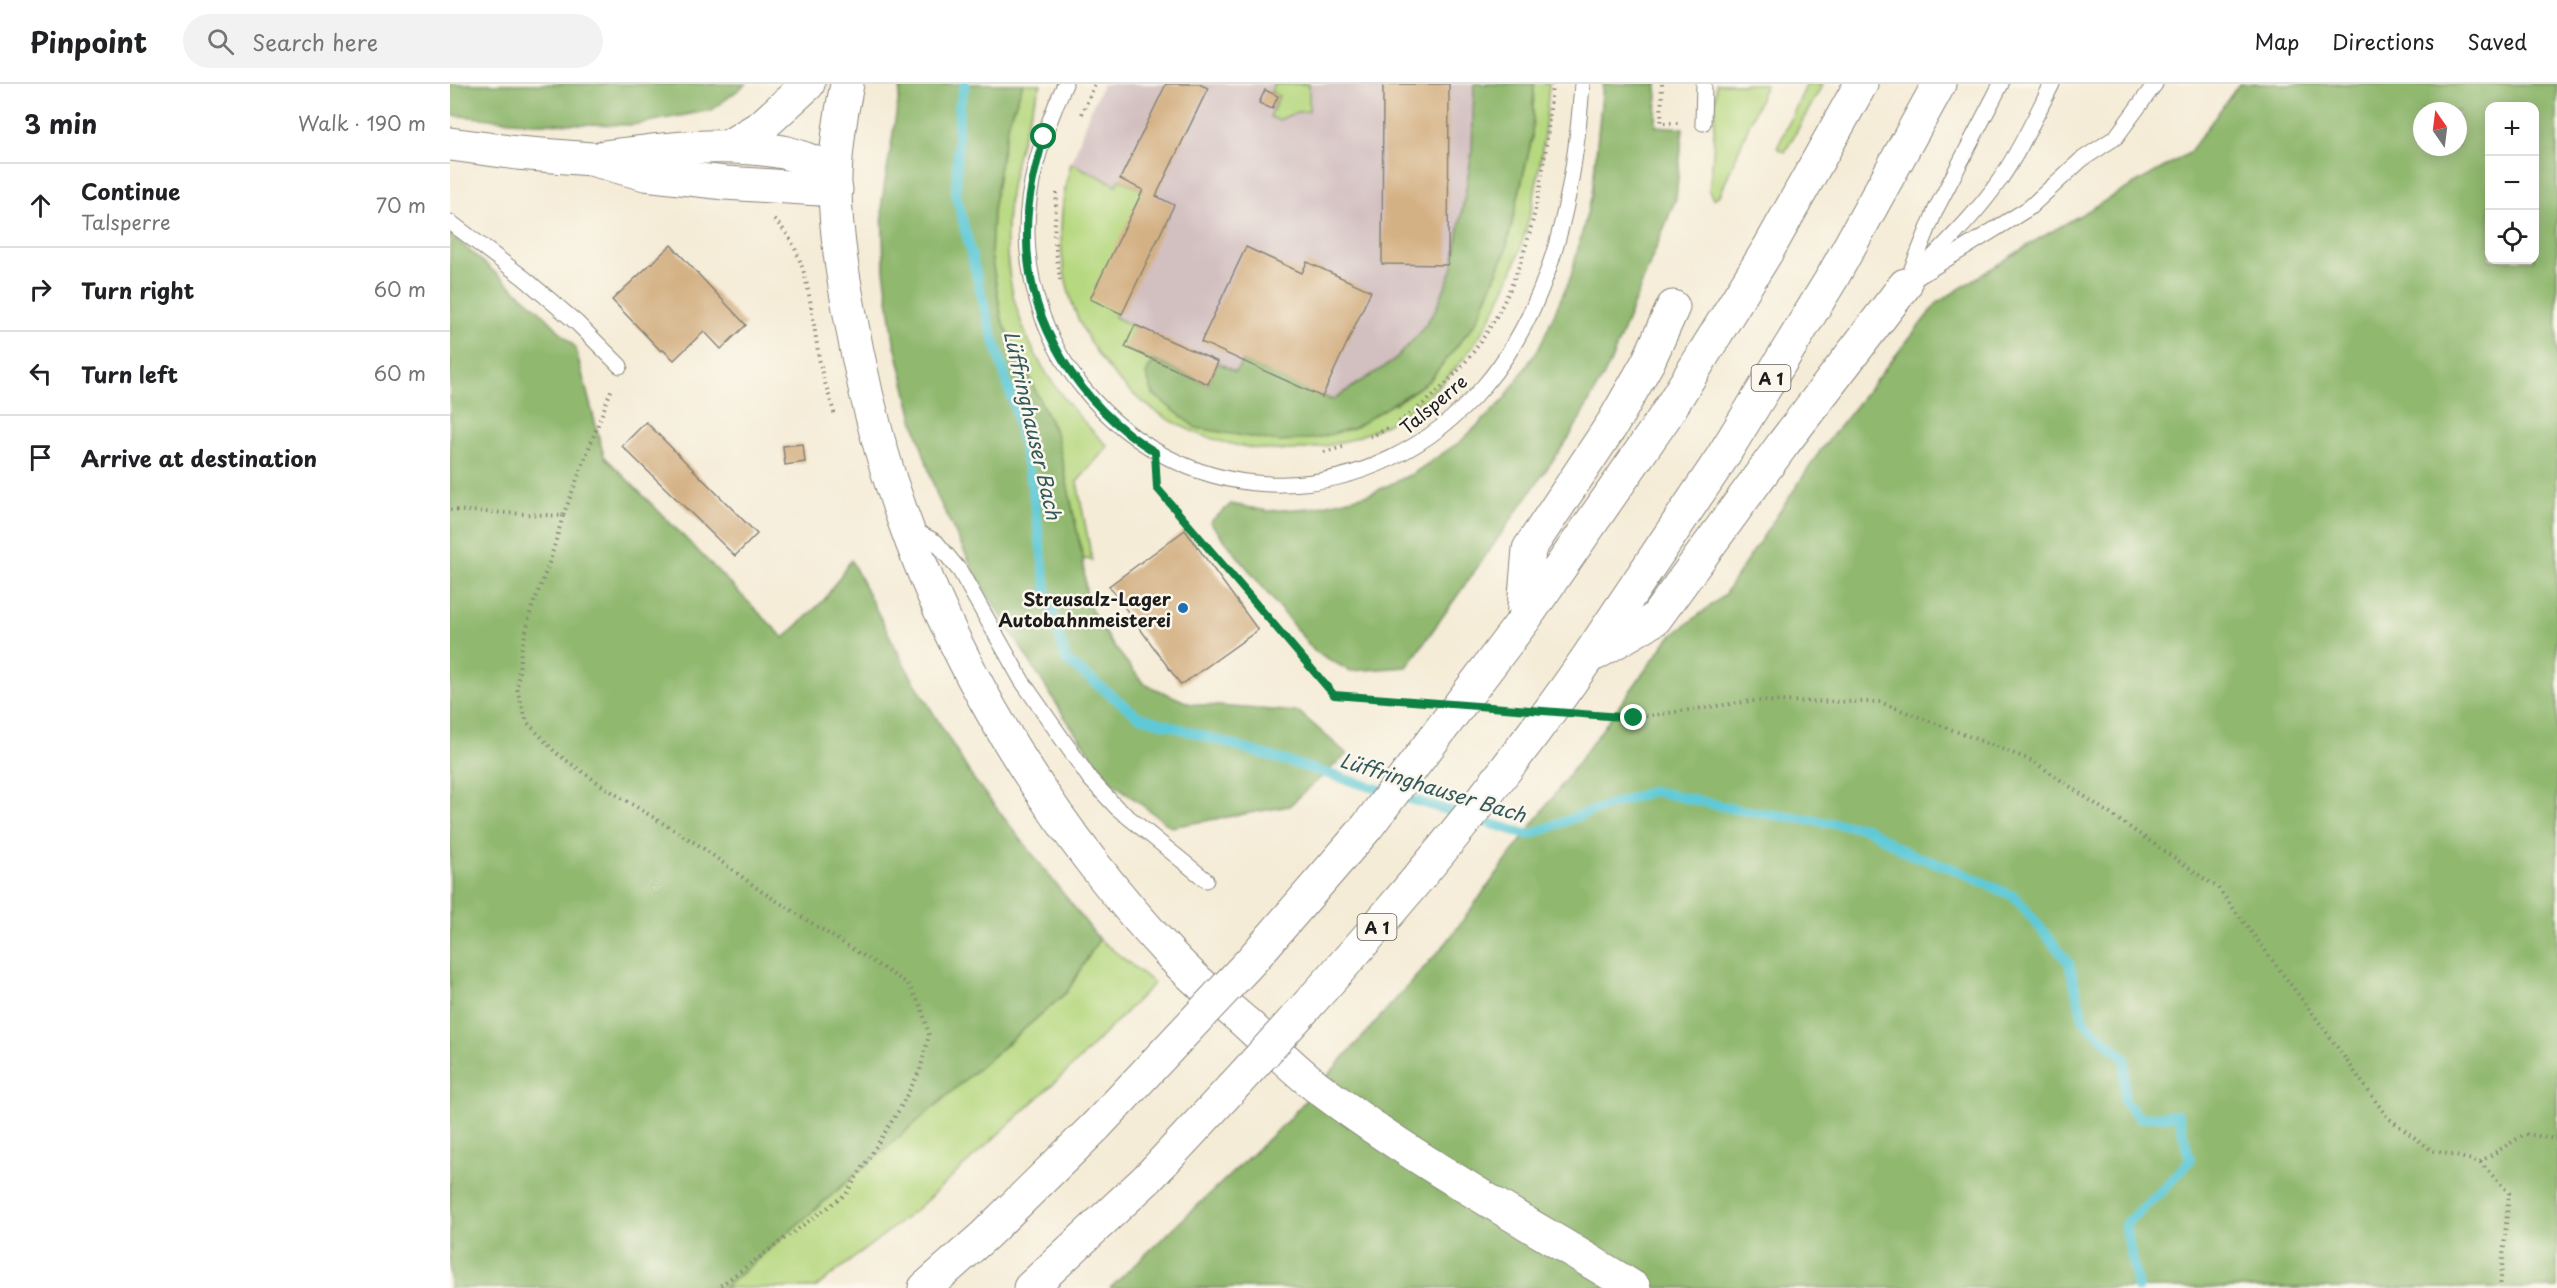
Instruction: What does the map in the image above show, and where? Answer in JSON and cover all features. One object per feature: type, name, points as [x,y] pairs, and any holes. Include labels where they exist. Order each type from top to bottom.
[{"type":"main road","points":[[729,146],[762,126],[808,84]]},
{"type":"main road","points":[[847,84],[836,180],[847,299],[866,395],[881,451],[906,526],[939,609],[966,666],[1010,744],[1080,847],[1176,960],[1323,1091],[1390,1139],[1467,1188],[1634,1288]]},
{"type":"main road","points":[[925,1288],[986,1235],[1096,1126],[1251,961],[1367,826],[1523,621],[1664,418],[1769,248],[1861,84]]},
{"type":"main road","name":"A 1","points":[[1030,1288],[1148,1178],[1306,1009],[1423,873],[1534,735],[1721,459],[1832,278],[1938,84]]},
{"type":"main road","points":[[450,144],[517,153],[591,159],[645,174],[725,183],[836,180]]},
{"type":"main road","points":[[591,159],[647,151],[729,146],[785,152],[836,180]]},
{"type":"main road","points":[[1586,660],[1655,619],[1783,444],[1905,285]]},
{"type":"main road","points":[[1523,621],[1529,549],[1613,423],[1648,362],[1673,307]]},
{"type":"lane","name":"Talsperre","points":[[1065,84],[1044,137],[1031,188],[1027,234],[1036,295],[1045,323],[1073,376],[1103,412],[1137,441],[1155,452],[1207,474],[1238,482],[1268,484],[1314,482],[1352,474],[1397,456],[1448,421],[1484,386],[1522,328],[1545,278],[1561,230],[1579,132],[1582,84]]},
{"type":"lane","points":[[1703,123],[1704,84]]},
{"type":"lane","points":[[1905,285],[1936,209],[2001,84]]},
{"type":"lane","points":[[1905,285],[1965,224],[1999,182],[2025,138],[2052,84]]},
{"type":"lane","points":[[1905,285],[2029,208],[2081,160],[2116,137],[2155,84]]},
{"type":"lane","points":[[450,222],[533,285],[577,323],[620,366]]},
{"type":"lane","points":[[906,526],[936,542],[960,571],[1022,681],[1090,779],[1117,808],[1206,880]]},
{"type":"path","points":[[1078,123],[1095,84]]},
{"type":"path","points":[[1364,440],[1420,407],[1450,381],[1475,352],[1498,312],[1520,264],[1534,216],[1547,143],[1552,84]]},
{"type":"path","points":[[1662,84],[1661,123],[1703,123]]},
{"type":"path","points":[[1058,185],[1054,238],[1061,285]]},
{"type":"path","points":[[620,366],[563,516],[550,561],[531,610],[521,651],[517,689],[528,722],[556,753],[604,788],[700,846],[761,891],[908,984],[921,1006],[929,1035],[920,1070],[899,1110],[846,1194],[717,1288]]},
{"type":"path","points":[[1315,454],[1344,446]]},
{"type":"path","points":[[1155,452],[1157,488],[1334,695],[1427,702]]},
{"type":"path","points":[[450,510],[563,516]]},
{"type":"path","points":[[1576,714],[1634,718],[1751,701],[1880,702],[2033,762],[2217,888],[2322,1026],[2387,1117],[2431,1150],[2480,1162],[2509,1193],[2500,1288]]},
{"type":"path","points":[[2480,1162],[2525,1134],[2557,1138]]},
{"type":"shaded area","points":[[1103,84],[1474,84],[1472,153],[1452,270],[1436,309],[1418,335],[1392,362],[1332,400],[1235,372],[1208,384],[1125,347],[1109,328],[1118,312],[1063,262],[1060,233],[1067,177],[1089,113]]},
{"type":"green space","points":[[450,84],[746,84],[712,110],[632,125],[533,123],[450,115]]},
{"type":"green space","points":[[901,84],[1023,84],[1009,121],[1001,158],[993,212],[991,255],[1002,320],[1057,436],[1083,559],[1087,603],[1110,641],[1144,684],[1191,704],[1299,712],[1347,754],[1289,806],[1171,827],[1108,779],[1066,719],[979,581],[937,496],[913,419],[894,341],[884,270],[882,201]]},
{"type":"green space","points":[[1023,84],[1041,84],[1023,136],[1011,185],[1007,232],[1010,278],[1021,321],[1041,364],[1069,405],[1108,446],[1077,482],[1092,560],[1083,559],[1057,436],[1002,320],[991,255],[993,212],[1001,158],[1009,121]]},
{"type":"green space","points":[[1275,84],[1309,84],[1309,111],[1297,112],[1279,120],[1270,117],[1279,96],[1271,92]]},
{"type":"green space","points":[[1474,84],[1534,84],[1532,138],[1505,253],[1476,322],[1429,381],[1354,428],[1317,438],[1280,442],[1196,428],[1153,394],[1146,374],[1151,364],[1158,362],[1208,384],[1218,362],[1235,372],[1243,361],[1332,400],[1392,362],[1418,335],[1436,309],[1452,270],[1472,153]]},
{"type":"green space","points":[[1534,84],[1549,84],[1546,119],[1535,190],[1517,260],[1487,324],[1467,354],[1403,414],[1331,445],[1256,449],[1186,428],[1125,387],[1082,327],[1062,252],[1071,163],[1117,185],[1120,179],[1143,190],[1115,317],[1135,327],[1126,347],[1158,362],[1151,364],[1153,394],[1395,404],[1429,381],[1476,322],[1505,253],[1532,138]]},
{"type":"green space","points":[[1603,84],[1657,84],[1656,126],[1683,128],[1676,198],[1609,366],[1570,436],[1407,667],[1350,671],[1314,651],[1210,522],[1231,504],[1267,511],[1311,508],[1370,494],[1412,474],[1461,441],[1502,402],[1539,348],[1571,276],[1592,194]]},
{"type":"green space","points":[[1716,84],[1766,84],[1720,195],[1713,199],[1709,191]]},
{"type":"green space","points":[[1807,84],[1823,84],[1785,152],[1777,148]]},
{"type":"green space","points":[[2239,84],[2557,84],[2557,1288],[1110,1288],[1287,1121],[1447,942],[1668,639],[1724,595],[1820,451],[1937,303],[2035,241],[2189,153]]},
{"type":"green space","points":[[450,234],[539,310],[575,347],[604,456],[784,638],[824,600],[851,560],[906,668],[972,777],[1099,939],[1067,992],[724,1288],[450,1288]]},
{"type":"green space","points":[[1099,939],[1154,983],[1078,1061],[917,1209],[815,1288],[724,1288],[1067,992]]},
{"type":"building","points":[[1166,84],[1199,84],[1208,88],[1156,196],[1174,205],[1122,314],[1090,299],[1143,190],[1120,179]]},
{"type":"building","points":[[1383,84],[1449,84],[1448,265],[1382,264]]},
{"type":"building","points":[[1265,90],[1278,96],[1272,109],[1259,103]]},
{"type":"building","points":[[671,245],[746,325],[721,349],[704,331],[674,360],[663,350],[661,351],[612,300]]},
{"type":"building","points":[[1246,247],[1302,273],[1307,262],[1371,291],[1322,397],[1201,342]]},
{"type":"building","points":[[1135,325],[1218,362],[1208,384],[1125,347]]},
{"type":"building","points":[[646,422],[757,534],[735,556],[622,446]]},
{"type":"building","points":[[803,444],[805,462],[785,465],[783,446]]},
{"type":"building","name":"Streusalz-Lager Autobahnmeisterei","points":[[1185,530],[1258,630],[1181,685],[1109,586]]},
{"type":"waterway","name":"Lüffringhauser Bach","points":[[965,84],[959,107],[956,194],[987,317],[1015,409],[1033,491],[1047,594],[1066,660],[1138,716],[1529,835],[1653,791],[1740,810],[1866,828],[1909,854],[1951,868],[2015,897],[2069,963],[2084,1022],[2125,1058],[2124,1101],[2140,1118],[2178,1115],[2190,1160],[2165,1188],[2125,1224],[2138,1288]]},
{"type":"place","name":"Streusalz-Lager Autobahnmeisterei","points":[[1183,608]]},
{"type":"route","points":[[1044,137],[1031,188],[1027,234],[1036,295],[1058,353],[1073,376],[1103,412],[1137,441],[1155,452],[1157,488],[1334,695],[1634,718]]}]
